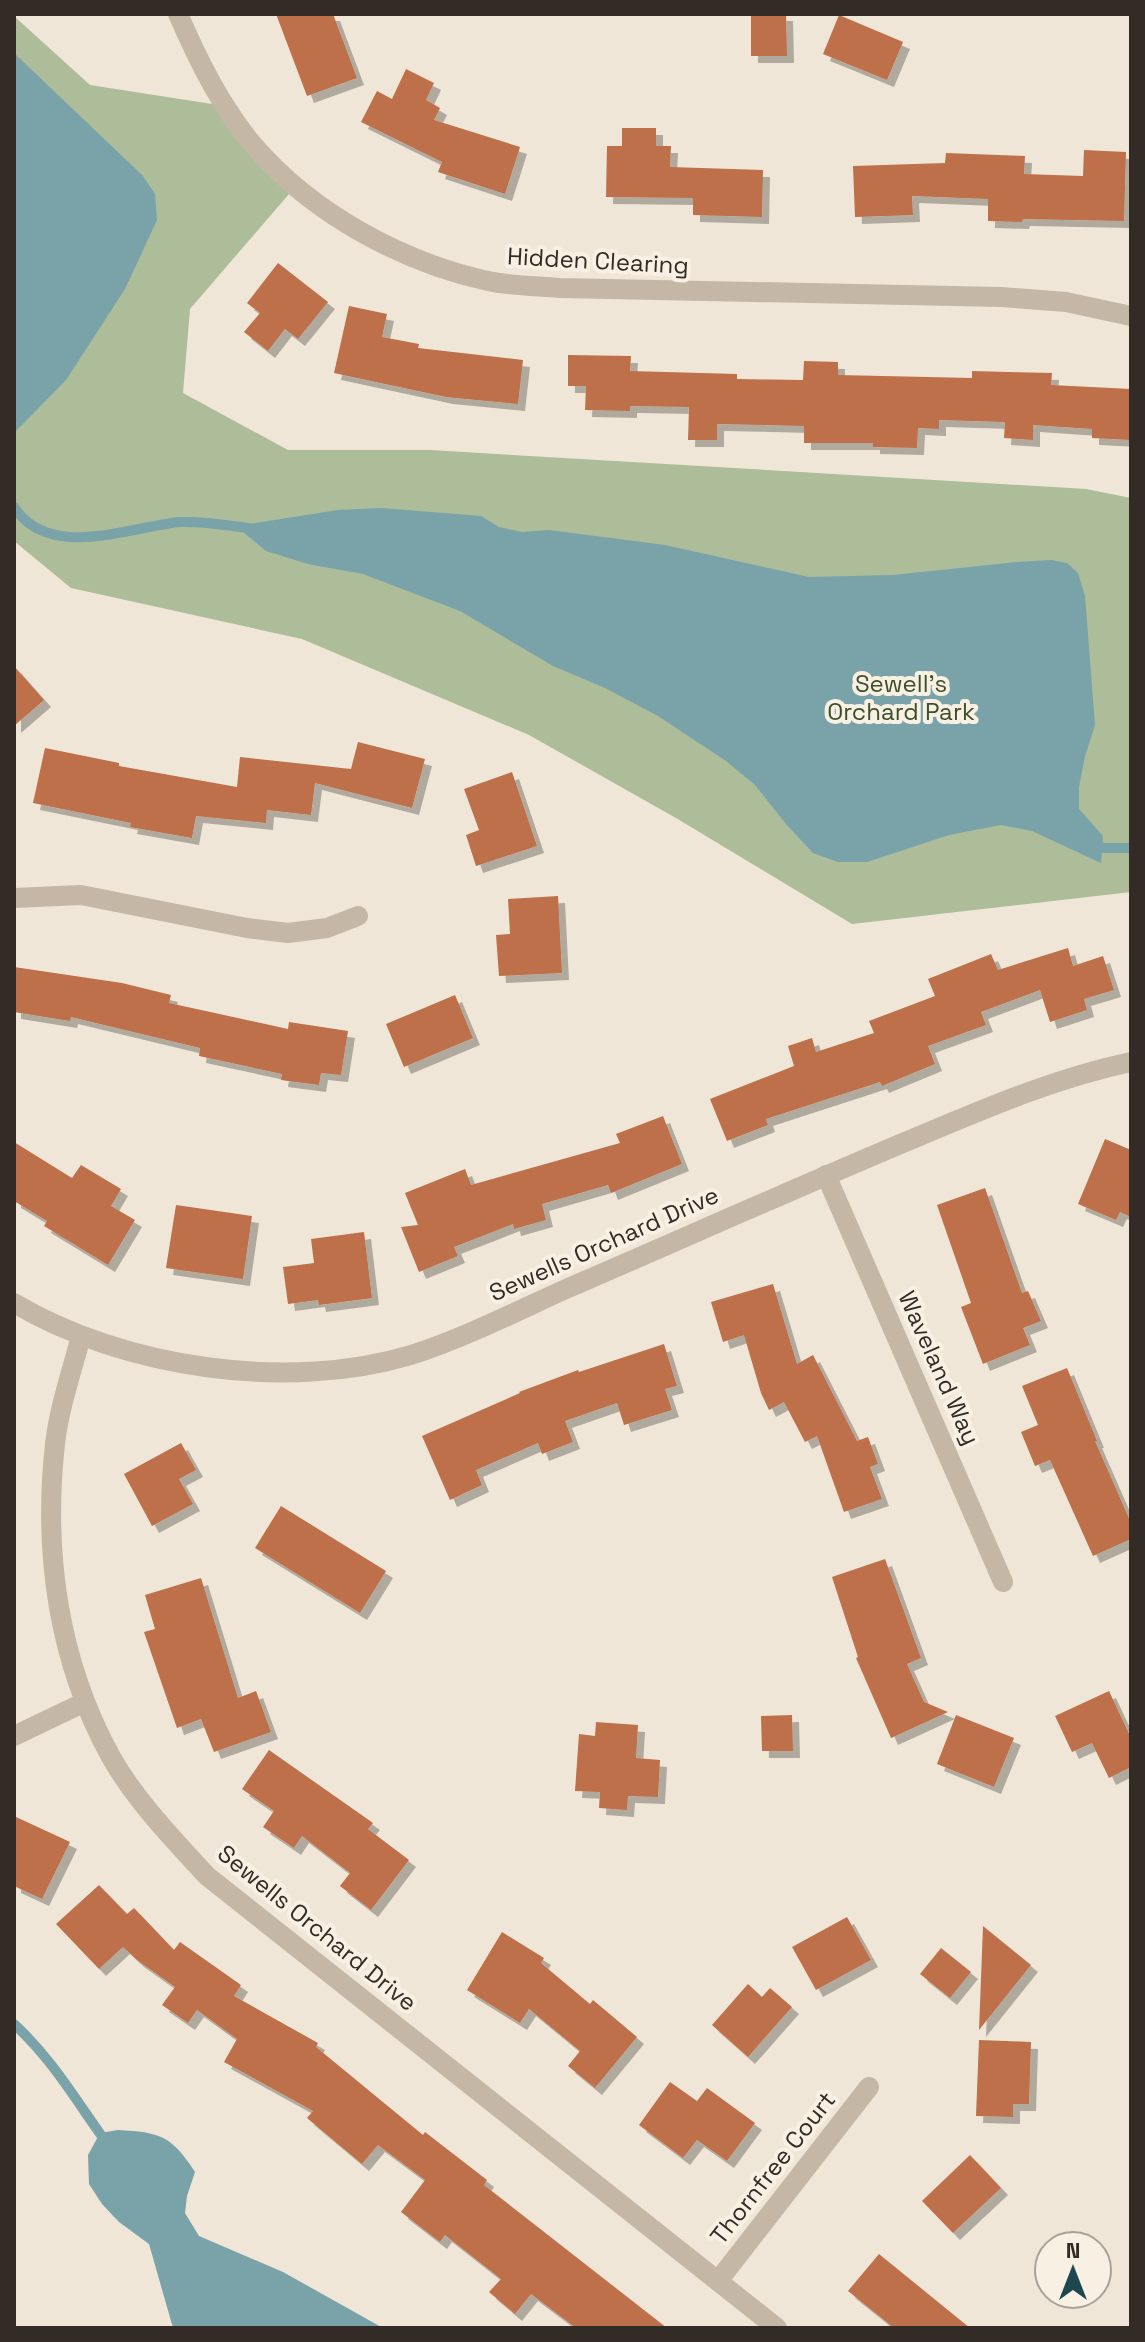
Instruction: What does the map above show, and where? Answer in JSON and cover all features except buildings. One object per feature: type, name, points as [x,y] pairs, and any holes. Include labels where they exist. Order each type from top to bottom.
[{"type":"street","name":"Hidden Clearing","points":[[178,14],[199,62],[225,106],[253,145],[295,187],[341,219],[437,267],[490,281],[560,288],[1001,297],[1066,302],[1131,316]]},
{"type":"street","points":[[14,898],[81,895],[247,928],[288,933],[327,928],[358,916]]},
{"type":"street","name":"Sewells Orchard Drive","points":[[14,1303],[81,1336],[150,1358],[224,1369],[305,1372],[410,1355],[1016,1095],[1086,1071],[1131,1062]]},
{"type":"street","name":"Waveland Way","points":[[826,1175],[1003,1582]]},
{"type":"street","name":"Sewells Orchard Drive","points":[[81,1336],[56,1441],[50,1517],[53,1576],[66,1642],[85,1702],[112,1757],[133,1790],[207,1876],[777,2328]]},
{"type":"street","points":[[14,1736],[85,1702]]},
{"type":"street","name":"Thornfree Court","points":[[718,2281],[869,2087]]},
{"type":"green space","name":"Sewell's Orchard Park","points":[[14,16],[90,85],[225,106],[295,187],[190,309],[183,393],[288,450],[430,450],[1086,489],[1131,498],[1131,892],[852,924],[676,818],[529,735],[302,639],[71,588],[14,541]]},
{"type":"water","points":[[14,53],[143,176],[155,194],[157,220],[125,289],[66,380],[14,433]]},
{"type":"water","points":[[381,508],[481,516],[499,527],[522,532],[549,530],[665,545],[809,577],[893,575],[1051,560],[1067,563],[1078,573],[1085,596],[1095,725],[1079,787],[1079,809],[1103,836],[1101,863],[1032,831],[1001,825],[949,835],[867,862],[838,862],[813,853],[755,785],[726,761],[658,716],[605,688],[553,666],[460,611],[363,574],[308,564],[266,551],[236,526],[338,510]]},
{"type":"water","points":[[118,2130],[145,2132],[164,2138],[187,2160],[195,2172],[185,2213],[199,2236],[283,2272],[383,2328],[173,2328],[149,2244],[119,2222],[89,2184],[88,2155],[100,2133]]},
{"type":"waterway","points":[[14,507],[29,523],[48,533],[68,537],[114,534],[180,522],[248,528]]},
{"type":"waterway","points":[[1091,842],[1103,848],[1131,848]]},
{"type":"waterway","points":[[14,2024],[52,2066],[106,2142]]}]
